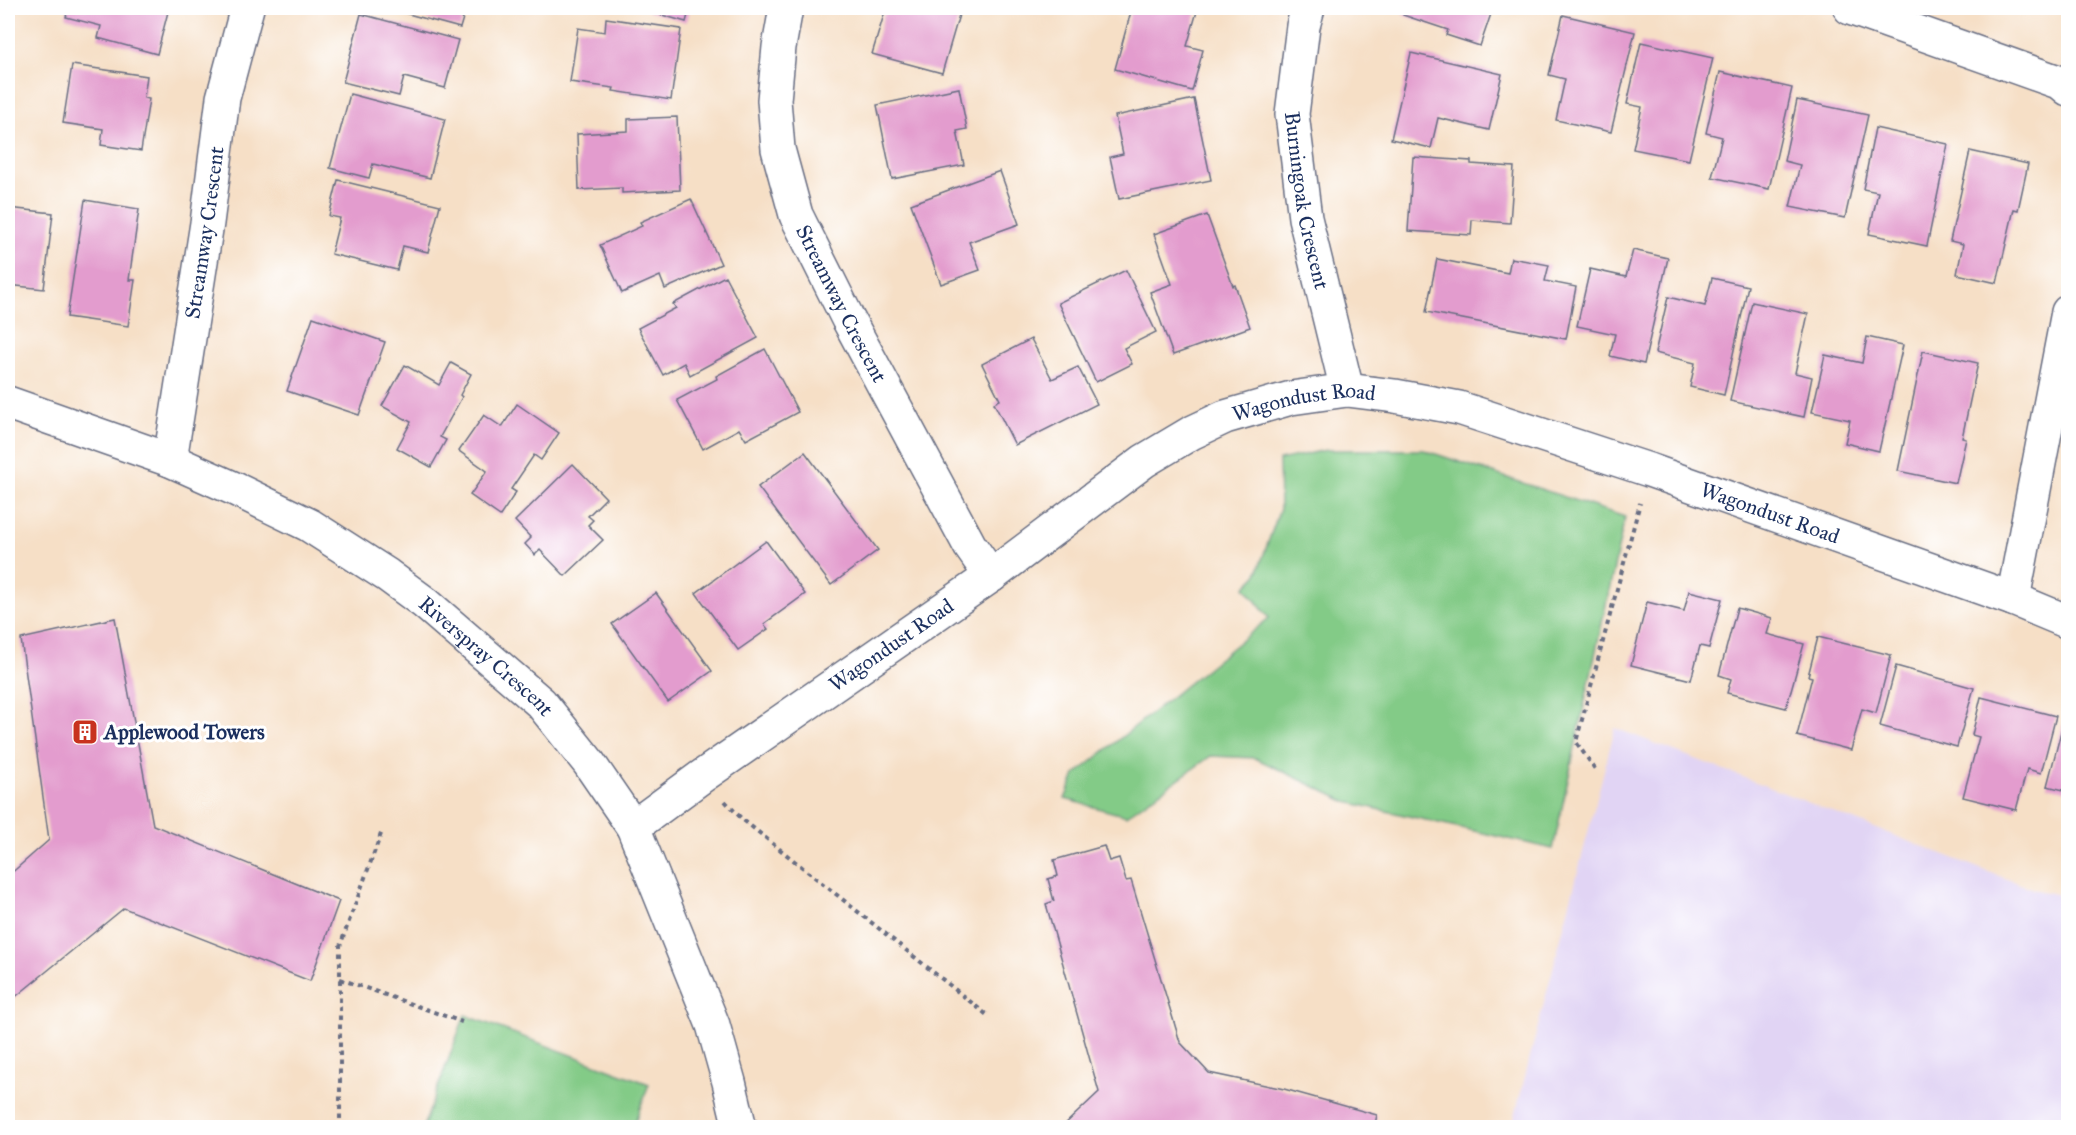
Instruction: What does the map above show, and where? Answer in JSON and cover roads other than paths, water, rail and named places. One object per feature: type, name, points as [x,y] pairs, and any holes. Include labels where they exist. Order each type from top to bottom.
[{"type":"street","name":"Streamway Crescent","points":[[170,460],[207,223],[223,98],[247,8]]},
{"type":"street","name":"Streamway Crescent","points":[[786,8],[779,47],[774,100],[778,149],[796,215],[848,319],[959,526],[991,576]]},
{"type":"street","name":"Burningoak Crescent","points":[[1308,8],[1303,26],[1292,114],[1305,218],[1347,390]]},
{"type":"street","points":[[1850,8],[2061,83],[2068,89]]},
{"type":"street","points":[[2013,599],[2068,312]]},
{"type":"street","name":"Wagondust Road","points":[[633,827],[701,777],[991,576],[1144,461],[1191,433],[1225,417],[1280,401],[1347,390],[1459,408],[1649,470],[2013,599],[2068,622]]},
{"type":"street","name":"Riverspray Crescent","points":[[8,403],[170,460],[309,525],[387,574],[425,603],[541,703],[590,763],[633,827],[713,1025],[740,1128]]},
{"type":"place","name":"Applewood Towers","points":[[85,732]]}]
